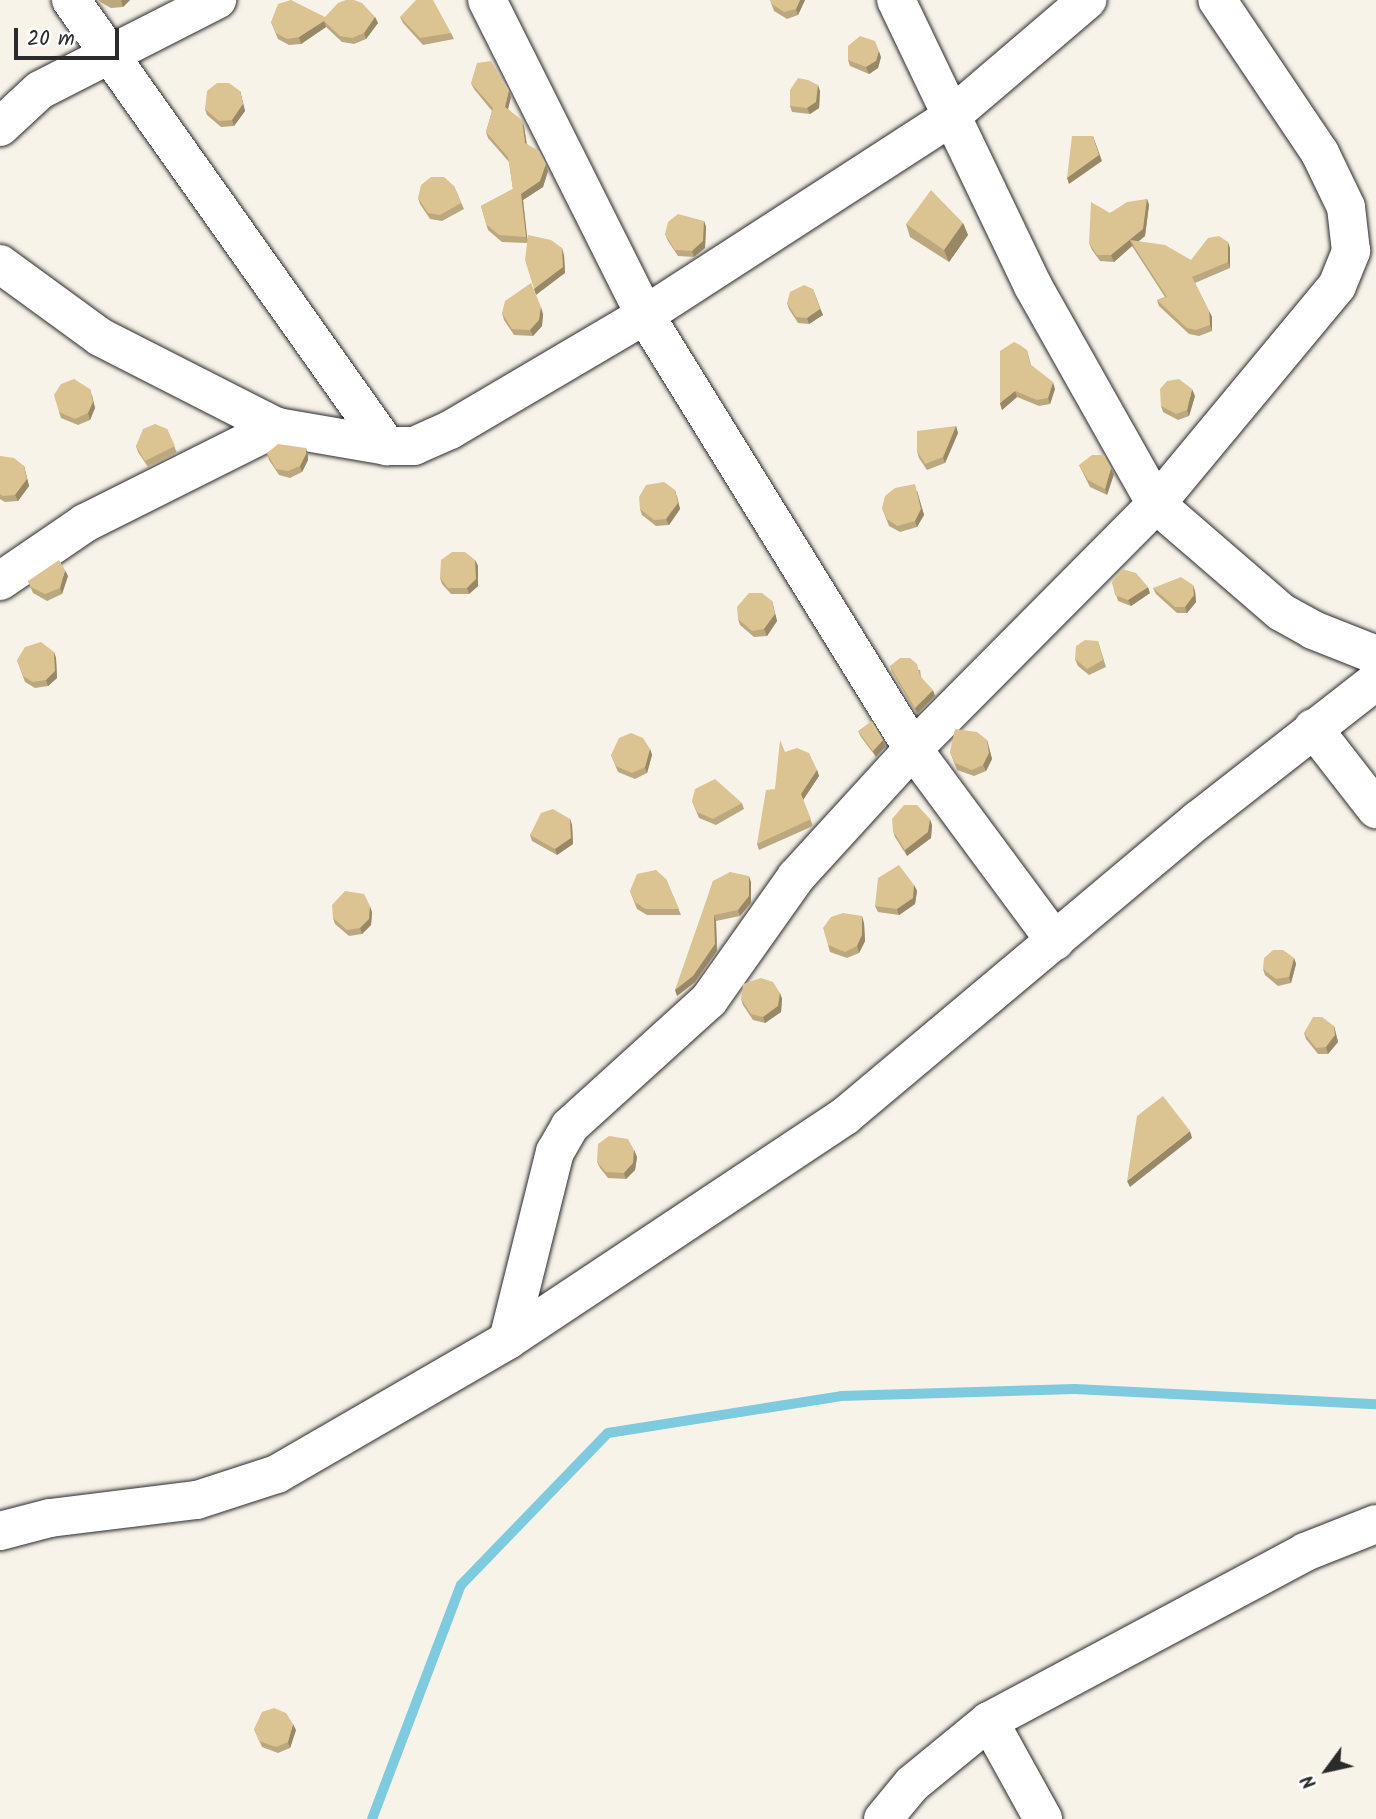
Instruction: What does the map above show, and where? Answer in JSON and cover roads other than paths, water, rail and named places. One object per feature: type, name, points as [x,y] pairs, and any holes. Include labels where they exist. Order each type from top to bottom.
[{"type":"street","points":[[71,0],[387,446]]},
{"type":"street","points":[[0,127],[40,90],[109,52],[217,0]]},
{"type":"street","points":[[487,0],[645,315],[913,749],[1055,941]]},
{"type":"street","points":[[896,0],[949,118],[1033,286],[1156,504],[1281,612],[1313,630],[1376,655]]},
{"type":"street","points":[[0,264],[100,337],[277,427],[387,446],[414,446],[450,430],[645,315],[949,118],[1087,0]]},
{"type":"street","points":[[508,1340],[555,1152],[570,1126],[709,1000],[796,877],[913,749],[1156,504],[1337,286],[1351,251],[1346,207],[1320,153],[1217,0]]},
{"type":"street","points":[[0,580],[85,523],[277,427]]},
{"type":"street","points":[[0,1531],[50,1518],[197,1500],[277,1474],[508,1340],[845,1116],[1313,728],[1376,681]]},
{"type":"street","points":[[1313,728],[1376,809]]},
{"type":"street","points":[[883,1819],[912,1784],[989,1721],[1305,1552],[1376,1524]]},
{"type":"street","points":[[989,1721],[1043,1819]]},
{"type":"waterway","points":[[372,1819],[461,1585],[608,1433],[841,1396],[1075,1389],[1376,1404]]}]
